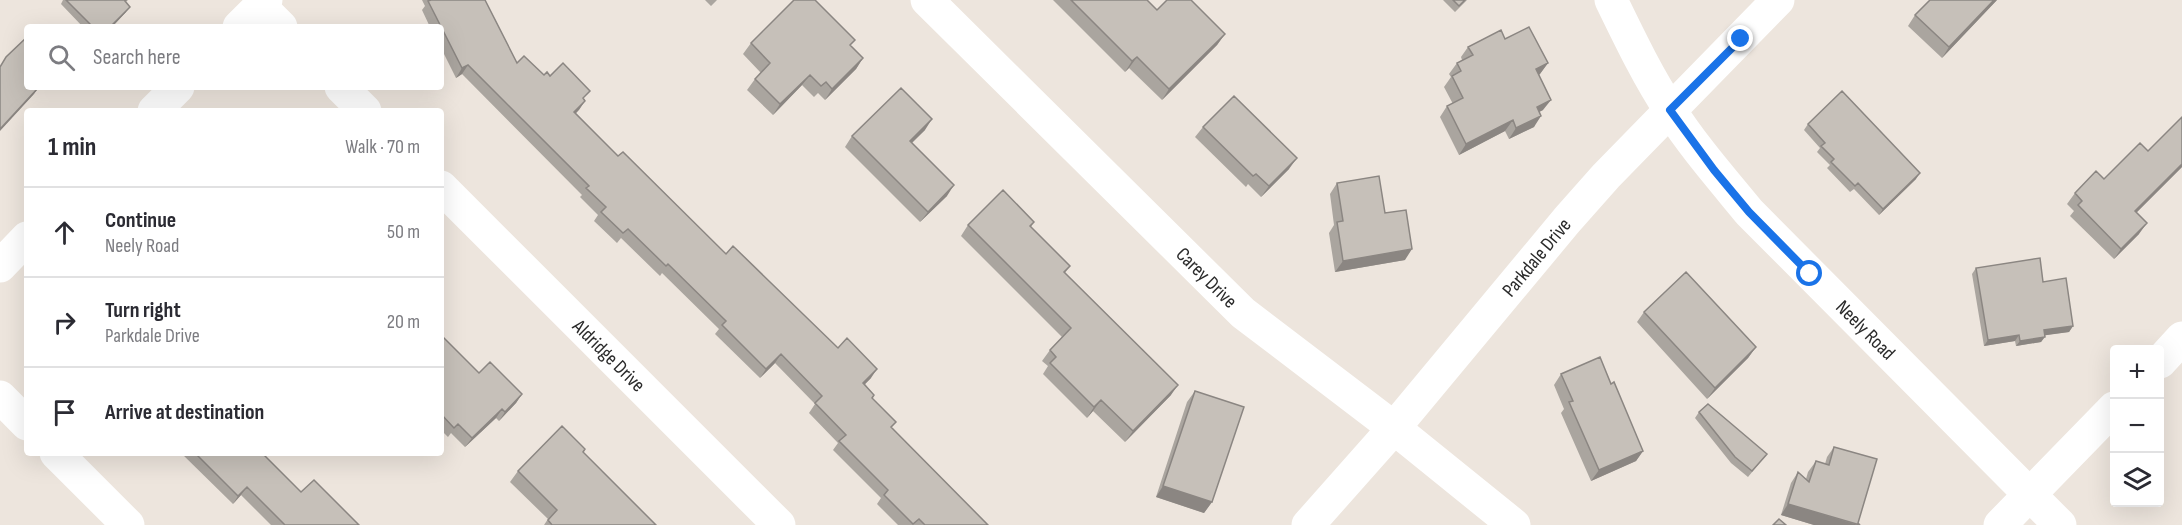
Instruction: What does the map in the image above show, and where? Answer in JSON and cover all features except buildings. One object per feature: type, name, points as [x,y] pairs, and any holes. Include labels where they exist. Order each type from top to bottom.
[{"type":"street","name":"Carey Drive","points":[[927,0],[1243,313],[1394,428],[1514,525]]},
{"type":"street","name":"Neely Road","points":[[1611,0],[1632,44],[1670,110],[1714,170],[1749,212],[2060,525]]},
{"type":"street","name":"Parkdale Drive","points":[[1308,525],[1394,428],[1606,176],[1778,0]]},
{"type":"street","points":[[157,108],[175,90]]},
{"type":"street","points":[[343,90],[361,108]]},
{"type":"street","name":"Aldridge Drive","points":[[444,190],[779,525]]},
{"type":"street","points":[[0,266],[24,241]]},
{"type":"street","points":[[2164,358],[2182,338]]},
{"type":"street","points":[[0,397],[24,421]]},
{"type":"street","points":[[2000,525],[2110,413]]},
{"type":"street","points":[[59,456],[128,525]]},
{"type":"route","points":[[1741,39],[1670,110],[1714,170],[1749,212],[1810,274]]}]
